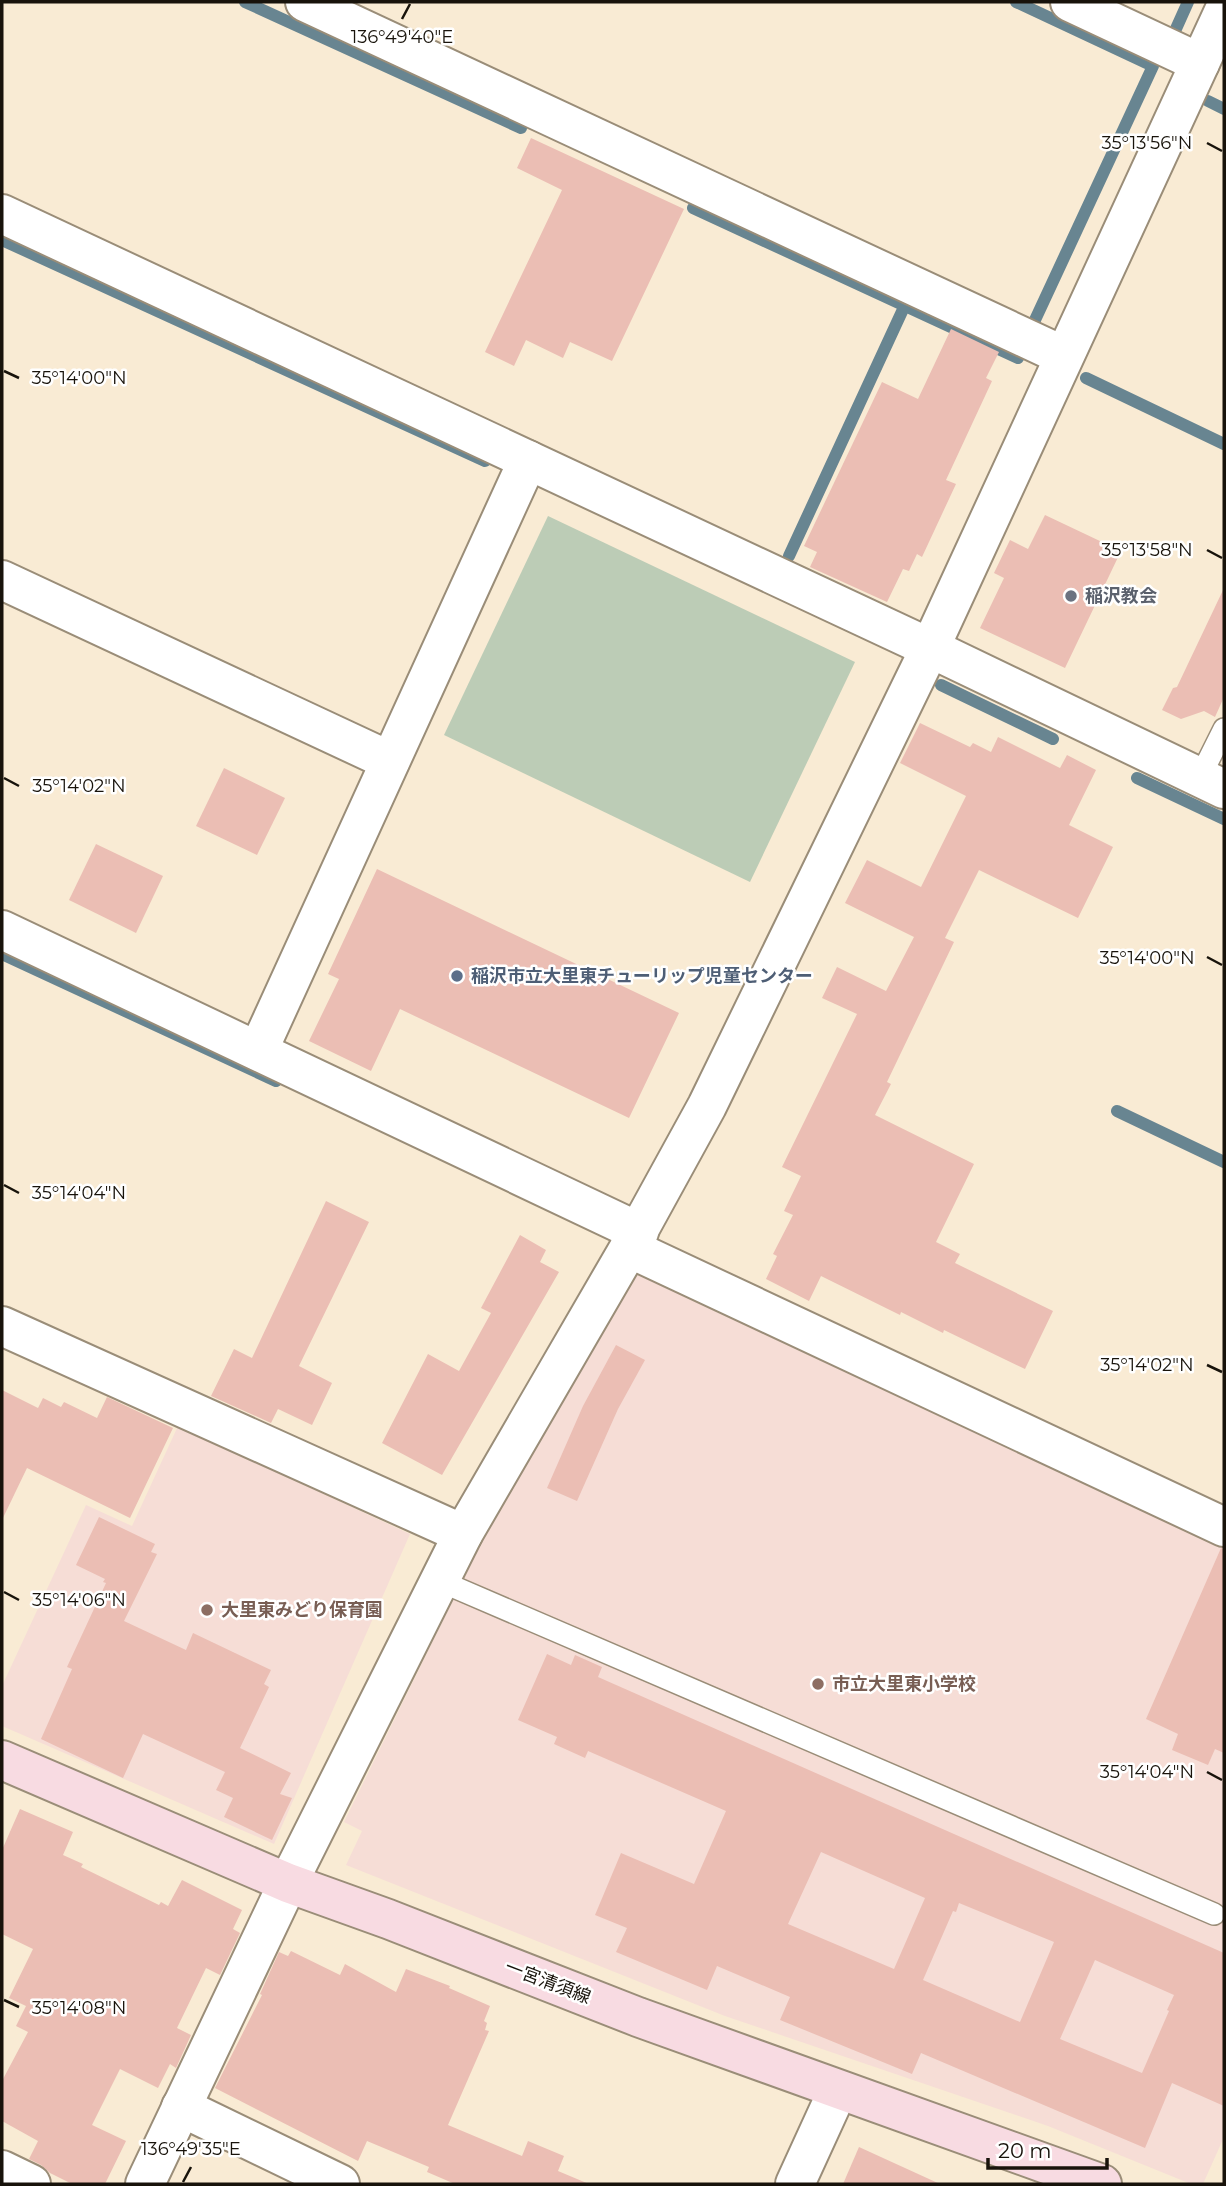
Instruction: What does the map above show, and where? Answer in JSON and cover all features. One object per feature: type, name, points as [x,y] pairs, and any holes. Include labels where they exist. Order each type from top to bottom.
[{"type":"main road","name":"一宮清須線","points":[[2,1760],[288,1883],[388,1919],[638,2017],[1102,2184]]},
{"type":"street","points":[[305,2],[1065,356]]},
{"type":"street","points":[[1070,2],[1207,73]]},
{"type":"street","points":[[145,2184],[288,1883],[463,1534],[634,1240],[707,1106],[930,648],[1065,356],[1207,73],[1224,11]]},
{"type":"street","points":[[2,214],[930,648],[1212,783]]},
{"type":"street","points":[[258,1051],[528,460]]},
{"type":"street","points":[[2,580],[390,761]]},
{"type":"street","points":[[2,930],[258,1051],[634,1240],[1224,1527]]},
{"type":"street","points":[[2,1326],[463,1534]]},
{"type":"street","points":[[795,2184],[838,2090]]},
{"type":"street","points":[[181,2108],[340,2184]]},
{"type":"street","points":[[2,2170],[31,2184]]},
{"type":"lane","points":[[1212,783],[1224,729]]},
{"type":"lane","points":[[440,1581],[1214,1914]]},
{"type":"shaded area","name":"市立大里東小学校","points":[[637,1268],[1224,1546],[1224,2137],[1203,2184],[1191,2184],[1048,2126],[725,2016],[346,1865],[362,1831],[344,1822],[481,1543]]},
{"type":"shaded area","name":"大里東みどり保育園","points":[[178,1426],[410,1534],[274,1844],[2,1726],[2,1686],[86,1505],[132,1526]]},
{"type":"green space","points":[[548,516],[855,662],[750,882],[444,735]]},
{"type":"building","points":[[531,138],[684,209],[612,361],[570,342],[563,358],[526,340],[514,366],[485,352],[562,190],[517,168]]},
{"type":"building","points":[[951,329],[999,352],[986,378],[992,381],[946,480],[956,484],[922,557],[917,554],[909,571],[903,569],[887,602],[810,567],[817,552],[804,546],[882,382],[918,399]]},
{"type":"building","points":[[1045,515],[1121,551],[1065,668],[980,628],[1004,578],[994,573],[1010,540],[1028,549]]},
{"type":"building","points":[[1224,588],[1224,697],[1215,717],[1204,711],[1181,719],[1162,710],[1173,688],[1177,687]]},
{"type":"building","points":[[920,723],[970,747],[973,743],[991,752],[998,737],[1060,768],[1067,755],[1096,770],[1069,825],[1113,847],[1078,918],[979,870],[945,938],[954,942],[887,1082],[891,1084],[875,1115],[974,1164],[936,1242],[960,1254],[955,1263],[1053,1311],[1025,1369],[944,1330],[943,1333],[901,1312],[900,1315],[821,1276],[809,1301],[766,1279],[777,1256],[773,1254],[793,1215],[784,1211],[801,1176],[782,1167],[857,1014],[822,998],[837,967],[886,991],[914,937],[845,903],[867,860],[921,887],[966,796],[900,763]]},
{"type":"building","points":[[224,768],[285,798],[257,855],[196,826]]},
{"type":"building","points":[[96,844],[163,876],[136,933],[69,900]]},
{"type":"building","points":[[377,869],[679,1013],[629,1118],[400,1009],[371,1071],[309,1041],[339,979],[328,974]]},
{"type":"building","points":[[326,1201],[369,1222],[299,1366],[332,1383],[312,1425],[278,1409],[271,1423],[211,1396],[234,1349],[252,1358]]},
{"type":"building","points":[[520,1235],[546,1250],[540,1262],[559,1272],[442,1475],[382,1443],[428,1354],[459,1371],[491,1313],[481,1308]]},
{"type":"building","points":[[616,1345],[645,1360],[618,1409],[577,1501],[547,1488],[583,1406]]},
{"type":"building","points":[[2,1390],[38,1408],[43,1398],[61,1407],[64,1402],[97,1418],[107,1397],[173,1428],[130,1518],[27,1468],[2,1520]]},
{"type":"building","points":[[99,1517],[155,1544],[151,1552],[157,1554],[124,1621],[186,1650],[193,1633],[271,1670],[264,1684],[269,1687],[240,1748],[291,1773],[280,1794],[292,1798],[272,1840],[224,1817],[233,1798],[216,1790],[225,1772],[143,1734],[123,1778],[41,1739],[72,1669],[67,1667],[106,1583],[103,1582],[105,1579],[76,1565]]},
{"type":"building","points":[[1221,1548],[1224,1549],[1224,1753],[1215,1749],[1208,1765],[1172,1750],[1178,1734],[1146,1719]]},
{"type":"building","points":[[547,1654],[571,1665],[575,1655],[602,1667],[598,1677],[1224,1953],[1224,2106],[1172,2083],[1145,2148],[921,2053],[912,2074],[780,2020],[790,1997],[717,1966],[707,1990],[616,1952],[627,1928],[595,1915],[621,1853],[694,1884],[726,1811],[588,1751],[585,1758],[554,1744],[557,1737],[518,1720]],"holes":[[[821,1852],[925,1898],[894,1969],[788,1924]],[[959,1903],[1054,1942],[1020,2022],[923,1980],[953,1911],[956,1912]],[[1095,1960],[1174,1995],[1142,2073],[1060,2039]]]},
{"type":"building","points":[[20,1809],[73,1832],[63,1855],[83,1864],[81,1867],[159,1905],[161,1902],[168,1906],[182,1880],[242,1910],[233,1929],[240,1933],[220,1975],[206,1968],[177,2028],[191,2035],[176,2068],[170,2064],[158,2088],[120,2069],[92,2125],[126,2141],[105,2184],[72,2184],[50,2173],[29,2159],[38,2141],[2,2121],[2,2081],[28,2032],[16,2026],[26,2006],[9,1998],[33,1949],[2,1934],[2,1850]]},
{"type":"building","points":[[291,1951],[340,1975],[345,1964],[396,1992],[406,1969],[450,1986],[449,1988],[490,2006],[484,2021],[487,2023],[485,2030],[489,2031],[448,2125],[522,2156],[528,2141],[564,2156],[558,2171],[589,2184],[455,2184],[427,2172],[429,2167],[367,2141],[358,2161],[215,2088],[262,1995],[260,1994],[279,1952],[288,1956]]},
{"type":"building","points":[[859,2147],[940,2184],[843,2184]]},
{"type":"waterway","points":[[245,2],[521,128]]},
{"type":"waterway","points":[[1016,2],[1153,66],[1035,320]]},
{"type":"waterway","points":[[1175,31],[1188,2]]},
{"type":"waterway","points":[[1208,101],[1224,109]]},
{"type":"waterway","points":[[693,208],[1018,358],[1022,348]]},
{"type":"waterway","points":[[2,240],[485,461]]},
{"type":"waterway","points":[[789,556],[905,305]]},
{"type":"waterway","points":[[1086,378],[1224,444]]},
{"type":"waterway","points":[[941,685],[1053,739]]},
{"type":"waterway","points":[[1137,778],[1224,819]]},
{"type":"waterway","points":[[2,954],[276,1081]]},
{"type":"waterway","points":[[1117,1111],[1224,1162]]},
{"type":"place","name":"稲沢教会","points":[[1071,596]]},
{"type":"place","name":"稲沢市立大里東チューリップ児童センター","points":[[457,976]]},
{"type":"place","name":"大里東みどり保育園","points":[[207,1610]]},
{"type":"place","name":"市立大里東小学校","points":[[818,1684]]}]
